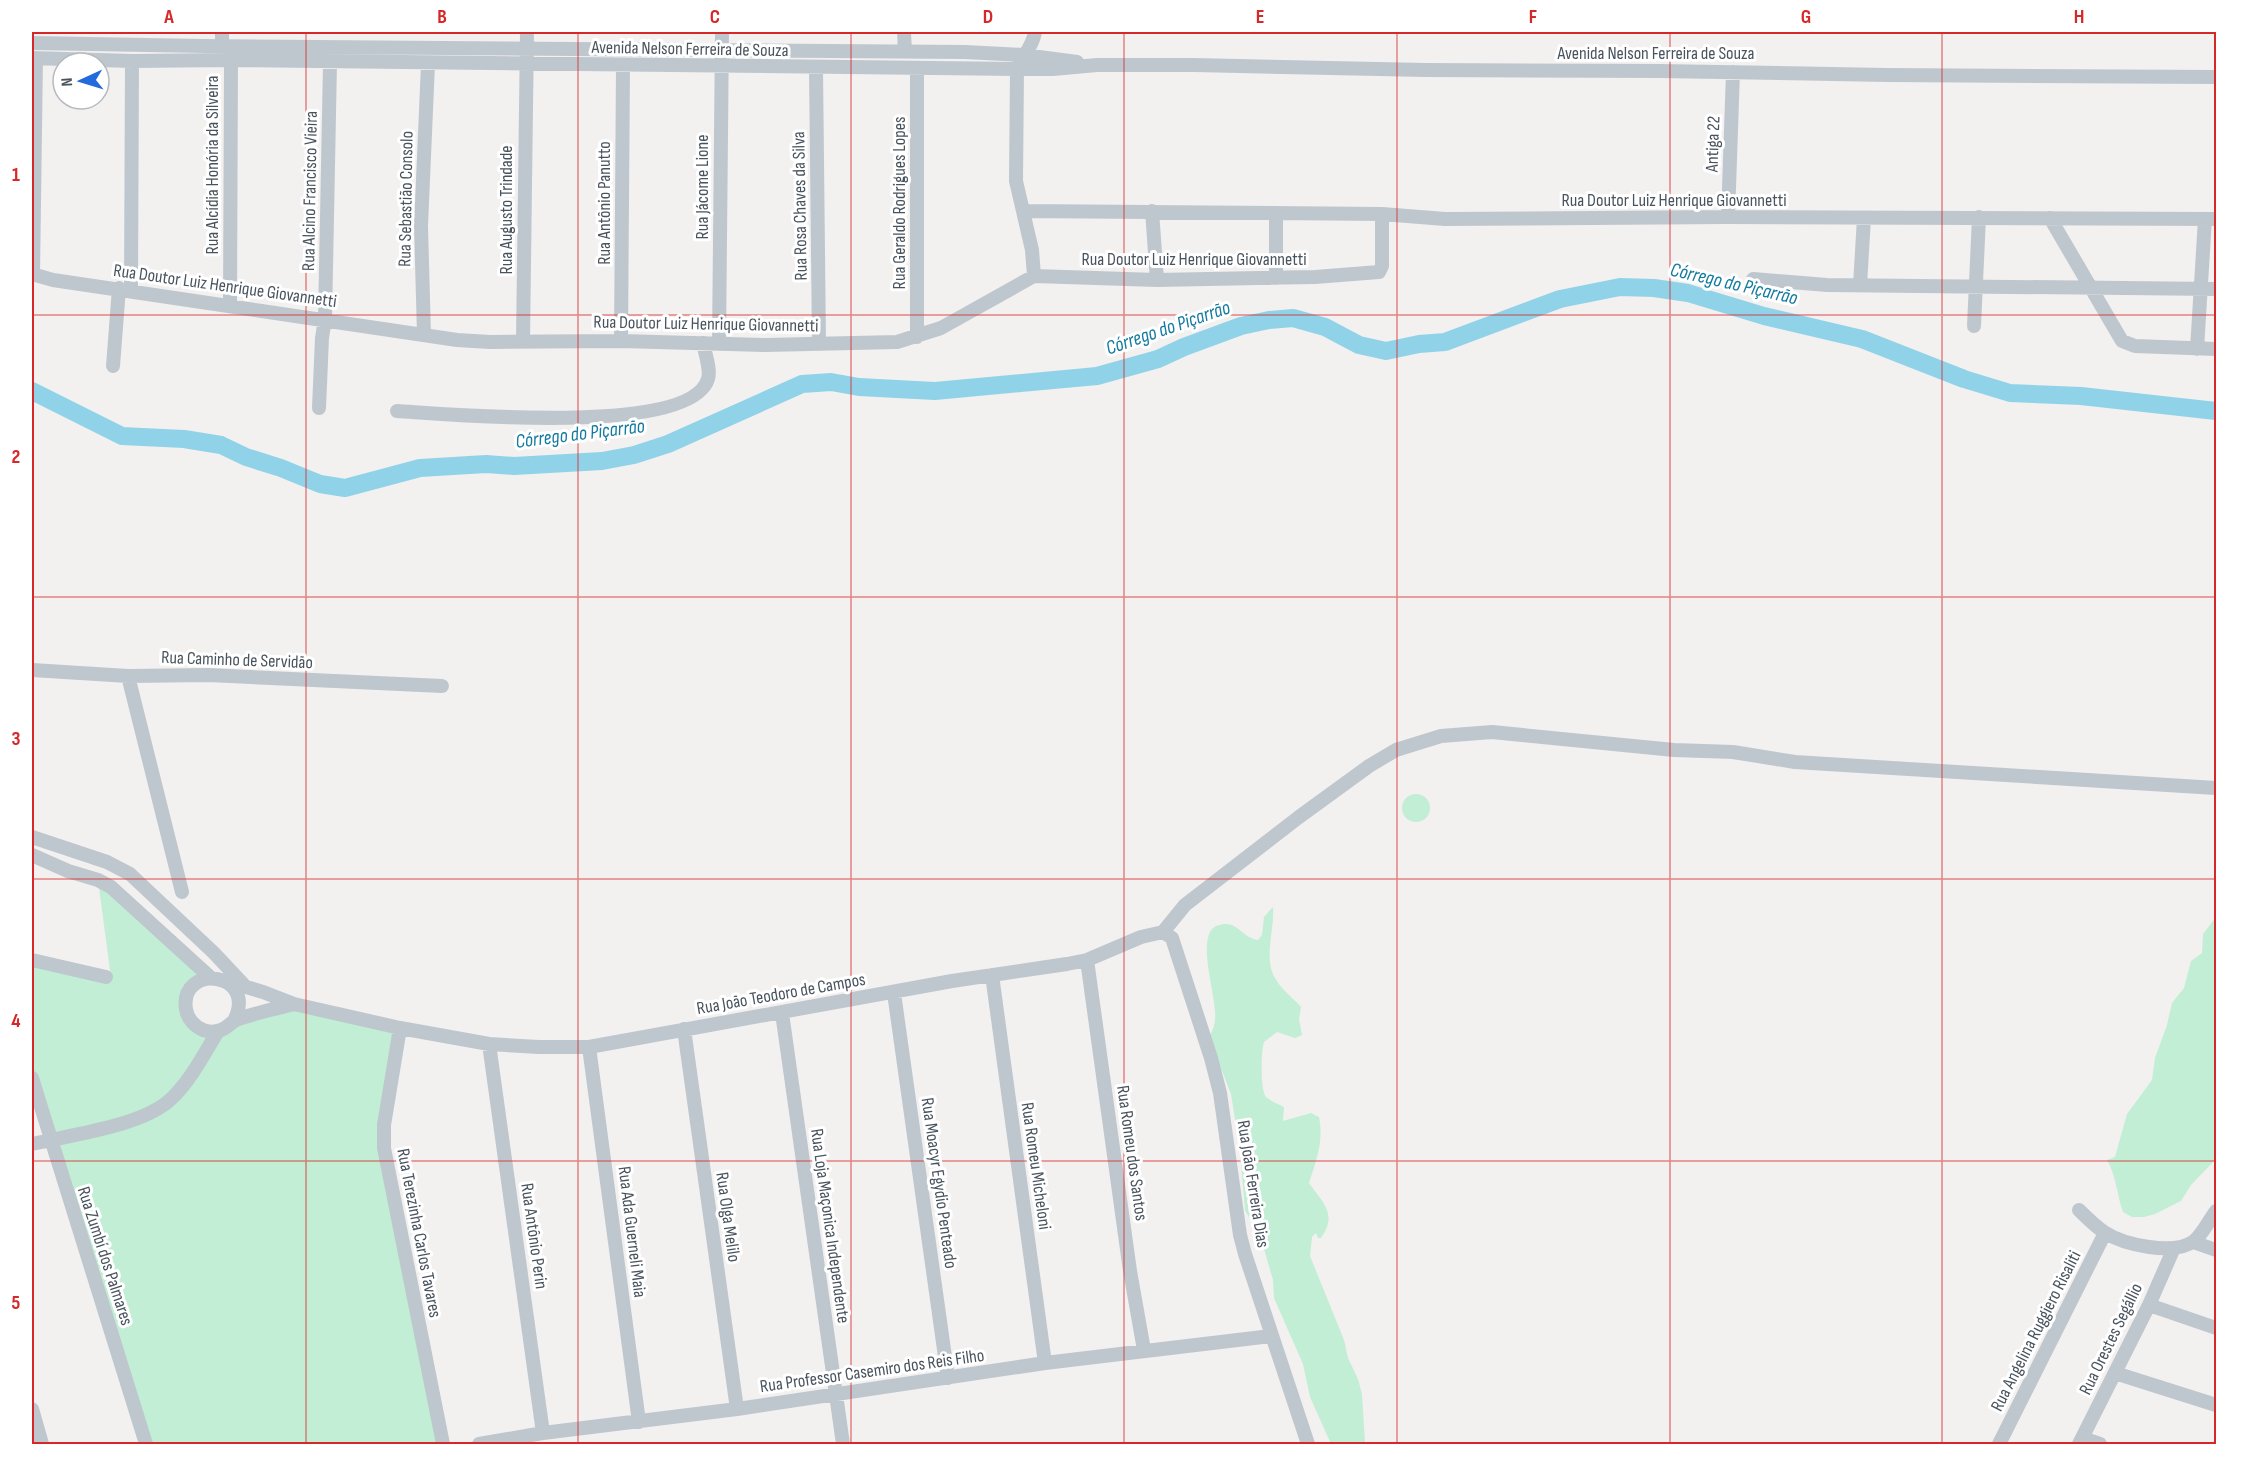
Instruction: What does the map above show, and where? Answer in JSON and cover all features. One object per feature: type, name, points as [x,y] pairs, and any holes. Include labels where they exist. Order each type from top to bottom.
[{"type":"street","name":"Rua Augusto Trindade","points":[[523,341],[527,32]]},
{"type":"street","name":"Rua Jácome Lione","points":[[719,344],[722,32]]},
{"type":"street","points":[[904,32],[905,52]]},
{"type":"street","points":[[1034,276],[1024,211],[1016,181],[1017,69],[1033,41],[1035,32]]},
{"type":"street","name":"Avenida Nelson Ferreira de Souza","points":[[35,39],[222,39],[526,48],[905,52],[1023,55],[1097,65]]},
{"type":"street","points":[[222,39],[231,60]]},
{"type":"street","name":"Avenida Nelson Ferreira de Souza","points":[[34,58],[428,63],[526,72],[623,66],[1053,69],[1097,65],[2216,77]]},
{"type":"street","points":[[32,275],[34,58]]},
{"type":"street","name":"Rua Alcídia Honória da Silveira","points":[[230,306],[231,60]]},
{"type":"street","points":[[113,366],[125,289],[132,61]]},
{"type":"street","name":"Rua Alcino Francisco Vieira","points":[[319,408],[325,319],[330,63]]},
{"type":"street","name":"Rua Sebastião Consolo","points":[[424,335],[421,226],[428,63]]},
{"type":"street","name":"Rua Antônio Panutto","points":[[621,341],[623,66]]},
{"type":"street","name":"Rua Rosa Chaves da Silva","points":[[816,68],[819,344]]},
{"type":"street","name":"Rua Geraldo Rodrigues Lopes","points":[[917,69],[917,337]]},
{"type":"street","name":"Antiga 22","points":[[1728,217],[1733,72]]},
{"type":"street","name":"Rua Doutor Luiz Henrique Giovannetti","points":[[1024,211],[1382,214],[1445,219],[1728,217],[2211,219]]},
{"type":"street","points":[[1152,211],[1157,280]]},
{"type":"street","points":[[1276,213],[1276,278]]},
{"type":"street","name":"Rua Doutor Luiz Henrique Giovannetti","points":[[32,275],[424,335],[490,342],[621,341],[719,344],[897,342],[917,337],[969,314],[1034,276],[1157,280],[1276,278],[1379,272],[1382,266],[1382,214]]},
{"type":"street","points":[[1974,326],[1979,217]]},
{"type":"street","points":[[1860,285],[1864,218]]},
{"type":"street","points":[[2050,218],[2122,341],[2135,346],[2217,349]]},
{"type":"street","points":[[2197,349],[2201,288],[2211,219]]},
{"type":"street","points":[[1753,279],[1810,284],[2217,289]]},
{"type":"street","points":[[397,411],[518,419],[653,411],[679,404],[703,389],[709,378],[703,343]]},
{"type":"street","name":"Rua Caminho de Servidão","points":[[32,670],[128,676],[208,675],[442,686]]},
{"type":"street","points":[[128,676],[182,892]]},
{"type":"street","points":[[1163,932],[1185,905],[1369,766],[1395,750],[1441,736],[1492,732],[1674,750],[1733,752],[1795,762],[2217,788]]},
{"type":"street","points":[[32,837],[107,861],[130,874],[214,953],[245,987]]},
{"type":"street","points":[[32,855],[111,887],[206,973],[226,981],[237,994],[239,1003],[234,1021]]},
{"type":"street","name":"Rua João Teodoro de Campos","points":[[226,981],[294,1004],[400,1028],[489,1044],[589,1047],[1087,960],[1141,937],[1163,932]]},
{"type":"street","name":"Rua João Ferreira Dias","points":[[1163,932],[1172,938],[1212,1058],[1220,1093],[1240,1235],[1308,1444]]},
{"type":"street","points":[[214,953],[206,973],[189,991],[186,1008],[194,1024],[201,1029],[210,1032],[218,1031],[234,1021],[294,1004]]},
{"type":"street","points":[[32,960],[106,976]]},
{"type":"street","name":"Rua Romeu dos Santos","points":[[1087,960],[1130,1271],[1144,1350]]},
{"type":"street","name":"Rua Romeu Micheloni","points":[[992,975],[1045,1363]]},
{"type":"street","name":"Rua Moacyr Egydio Penteado","points":[[894,993],[948,1378]]},
{"type":"street","name":"Rua Loja Maçonica Independente","points":[[782,1013],[843,1444]]},
{"type":"street","name":"Rua Terezinha Carlos Tavares","points":[[400,1028],[384,1125],[384,1148],[442,1444]]},
{"type":"street","name":"Rua Olga Melilo","points":[[684,1029],[737,1409]]},
{"type":"street","points":[[32,1144],[141,1117],[170,1100],[190,1075],[218,1031]]},
{"type":"street","name":"Rua Antônio Perin","points":[[489,1044],[543,1434]]},
{"type":"street","name":"Rua Ada Guerneli Maia","points":[[589,1047],[639,1422]]},
{"type":"street","name":"Rua Zumbí dos Palmares","points":[[32,1078],[49,1140],[146,1444]]},
{"type":"street","points":[[2079,1210],[2106,1233],[2148,1247],[2174,1248],[2193,1242],[2217,1211]]},
{"type":"street","name":"Rua Angelina Ruggiero Risaliti","points":[[2000,1444],[2106,1233]]},
{"type":"street","points":[[2193,1242],[2217,1250]]},
{"type":"street","name":"Rua Orestes Segállio","points":[[2081,1441],[2149,1305],[2174,1248]]},
{"type":"street","points":[[2149,1305],[2217,1328]]},
{"type":"street","name":"Rua Professor Casemiro dos Reis Filho","points":[[479,1444],[836,1395],[1045,1363],[1271,1336]]},
{"type":"street","points":[[2115,1373],[2217,1406]]},
{"type":"street","points":[[32,1409],[42,1444]]},
{"type":"street","points":[[2081,1441],[2100,1444]]},
{"type":"green space","points":[[1416,794],[1426,798],[1430,808],[1426,818],[1416,822],[1406,818],[1402,808],[1406,798]]},
{"type":"green space","points":[[98,880],[111,887],[202,979],[186,1008],[210,1032],[173,1095],[218,1031],[294,1004],[400,1028],[384,1125],[449,1444],[150,1444],[49,1139],[32,1078],[32,960],[111,978]]},
{"type":"green space","points":[[1273,907],[1270,962],[1280,986],[1301,1007],[1299,1019],[1302,1035],[1295,1038],[1277,1032],[1264,1042],[1262,1079],[1264,1093],[1266,1097],[1284,1107],[1283,1121],[1311,1113],[1319,1117],[1320,1143],[1309,1183],[1327,1209],[1328,1222],[1321,1238],[1318,1238],[1316,1233],[1312,1237],[1310,1256],[1358,1379],[1362,1394],[1365,1444],[1331,1444],[1310,1397],[1303,1364],[1274,1298],[1273,1280],[1262,1242],[1245,1210],[1240,1151],[1231,1094],[1209,1037],[1215,1015],[1207,960],[1210,932],[1217,926],[1230,925],[1258,940],[1262,935],[1264,917]]},
{"type":"green space","points":[[2216,917],[2216,1159],[2191,1185],[2181,1201],[2155,1214],[2132,1217],[2123,1212],[2107,1160],[2115,1157],[2127,1114],[2152,1080],[2155,1058],[2172,1003],[2184,988],[2191,961],[2202,953],[2203,934]]},
{"type":"waterway","name":"Córrego do Piçarrão","points":[[32,391],[122,436],[184,439],[221,445],[246,457],[320,484],[345,488],[420,468],[602,461],[634,455],[668,444],[802,384],[831,382],[859,387],[935,391],[1097,376],[1158,359],[1241,326],[1293,318],[1325,327],[1359,345],[1386,351],[1419,344],[1445,342],[1560,299],[1620,287],[1654,288],[1688,293],[1764,316],[1862,339],[1964,379],[2010,393],[2081,396],[2216,411]]}]
